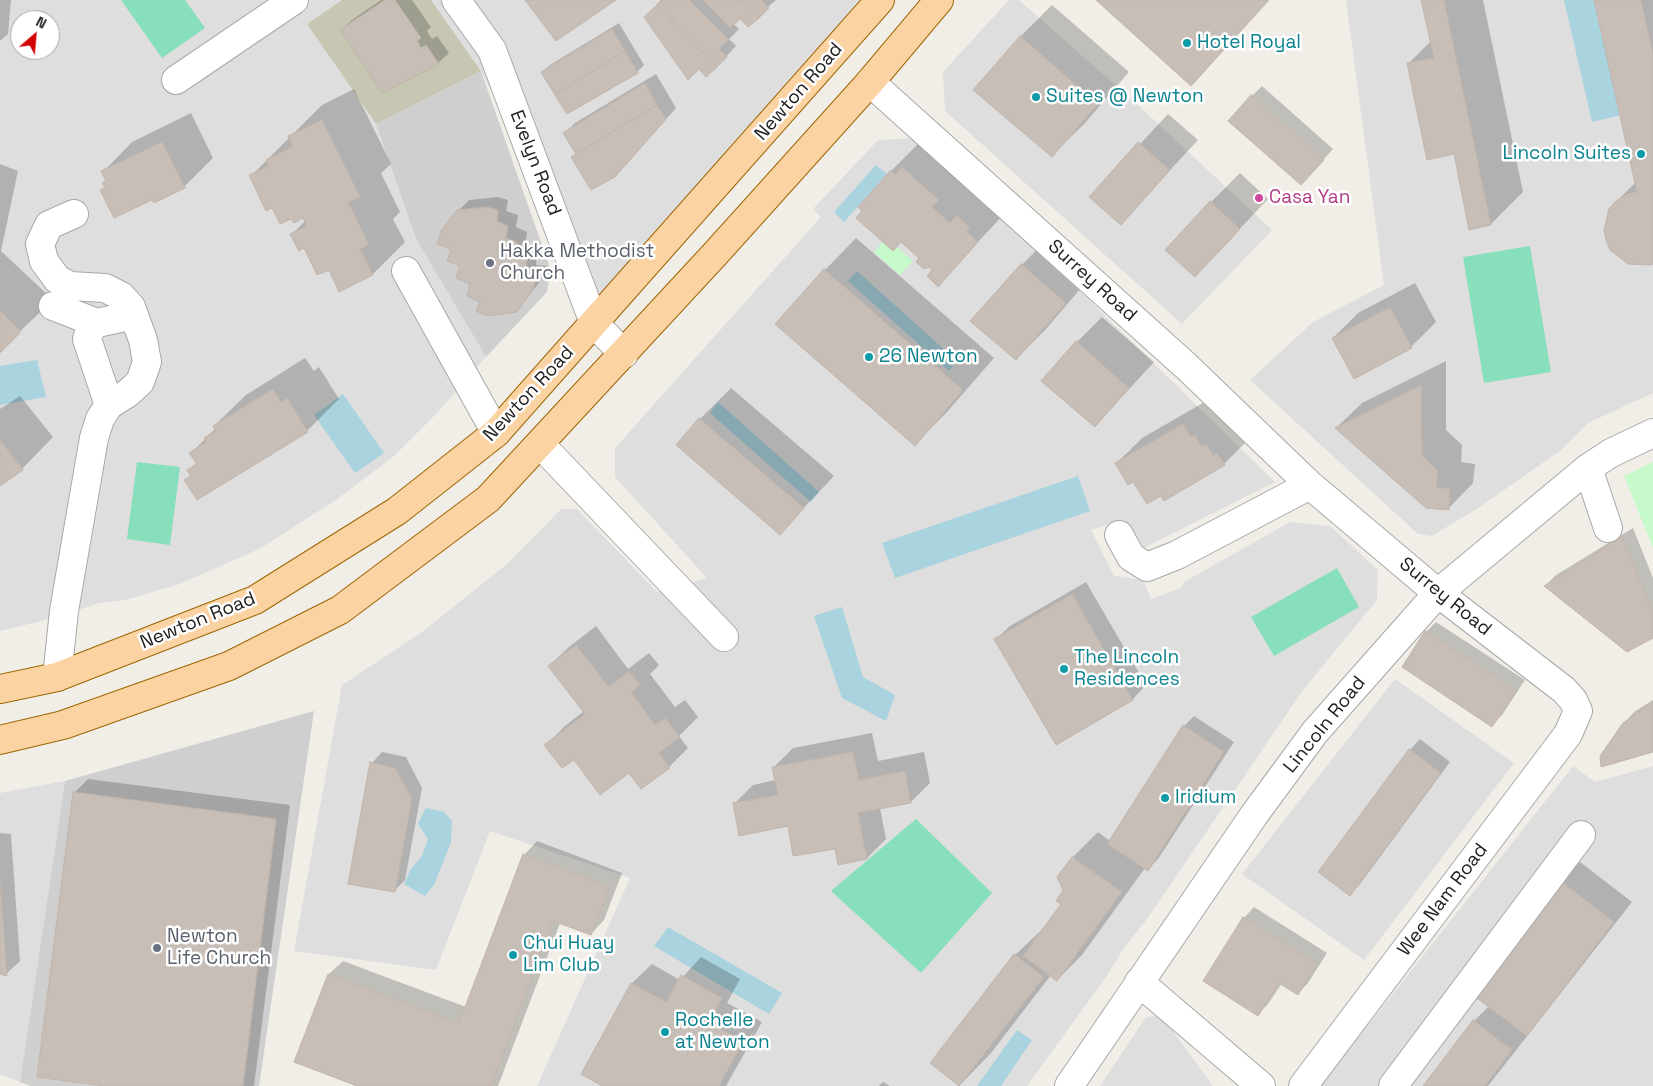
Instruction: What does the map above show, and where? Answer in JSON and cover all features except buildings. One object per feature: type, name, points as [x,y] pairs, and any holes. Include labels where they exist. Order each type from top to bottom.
[{"type":"main road","name":"Newton Road","points":[[0,689],[57,677],[255,600],[396,511],[496,433],[880,0]]},
{"type":"main road","points":[[0,740],[62,725],[229,666],[340,610],[488,499],[716,253],[870,82],[939,0]]},
{"type":"main road","points":[[685,221],[680,238],[683,247],[694,256],[703,257],[716,253]]},
{"type":"street","points":[[176,80],[294,0]]},
{"type":"street","name":"Evelyn Road","points":[[456,0],[492,50],[594,323],[624,354]]},
{"type":"street","name":"Surrey Road","points":[[870,82],[1186,366],[1310,485],[1438,593],[1564,690],[1573,700],[1578,711]]},
{"type":"street","points":[[57,677],[64,611],[94,438],[100,419],[109,406],[140,382],[147,362],[131,307],[121,296],[105,288],[70,286],[57,279],[44,261],[40,244],[49,225],[74,214]]},
{"type":"street","points":[[406,271],[496,433]]},
{"type":"street","points":[[50,315],[92,331],[134,315]]},
{"type":"street","points":[[92,331],[109,406]]},
{"type":"street","name":"Lincoln Road","points":[[1069,1086],[1254,816],[1315,732],[1438,593],[1588,468],[1612,452],[1653,433]]},
{"type":"street","points":[[540,444],[724,637]]},
{"type":"street","points":[[1588,468],[1608,528]]},
{"type":"street","points":[[1119,535],[1132,557],[1147,567],[1177,555],[1310,485]]},
{"type":"street","name":"Wee Nam Road","points":[[1303,1086],[1568,734],[1578,711]]},
{"type":"street","points":[[1393,1086],[1581,835]]},
{"type":"street","points":[[1139,982],[1261,1086]]},
{"type":"shaded area","points":[[0,0],[342,0],[307,24],[376,124],[416,239],[486,357],[438,412],[393,457],[336,500],[259,549],[180,584],[125,600],[99,603],[58,617],[0,631]]},
{"type":"shaded area","points":[[342,0],[431,0],[481,71],[376,124],[307,24]]},
{"type":"shaded area","points":[[431,0],[868,0],[603,302],[481,71]]},
{"type":"shaded area","points":[[1009,0],[1019,0],[1138,105],[1272,230],[1182,324],[945,111],[943,72]]},
{"type":"shaded area","points":[[1346,0],[1653,0],[1653,393],[1588,423],[1560,451],[1478,508],[1432,536],[1418,534],[1250,380],[1313,322],[1384,285]]},
{"type":"shaded area","points":[[481,71],[551,271],[547,292],[486,357],[416,239],[376,124]]},
{"type":"shaded area","points":[[913,138],[1090,301],[1275,482],[1144,548],[1123,520],[1091,530],[1114,576],[1143,580],[1151,599],[1181,588],[1184,582],[1290,522],[1330,526],[1378,570],[1377,600],[1303,690],[1147,919],[1124,948],[1106,977],[1027,1086],[537,1086],[630,878],[490,831],[436,970],[294,951],[342,685],[422,632],[507,564],[561,509],[577,509],[657,592],[707,578],[615,477],[615,448],[821,217],[813,209],[878,140]]},
{"type":"shaded area","points":[[1395,679],[1514,763],[1364,960],[1242,874]]},
{"type":"shaded area","name":"Newton Life Church","points":[[314,711],[259,1086],[31,1086],[20,1082],[65,781]]},
{"type":"shaded area","points":[[1573,766],[1595,782],[1653,766],[1653,1086],[1320,1086]]},
{"type":"shaded area","points":[[65,781],[20,1082],[0,1074],[0,793]]},
{"type":"shaded area","points":[[1162,1016],[1213,1086],[1100,1086],[1146,1017]]},
{"type":"green space","points":[[121,0],[185,0],[205,28],[162,58]]},
{"type":"green space","points":[[886,238],[913,261],[900,275],[874,252]]},
{"type":"green space","points":[[1530,246],[1551,372],[1484,383],[1463,257]]},
{"type":"green space","points":[[137,462],[180,467],[170,545],[127,539]]},
{"type":"green space","points":[[1653,462],[1653,548],[1624,476]]},
{"type":"green space","points":[[1337,568],[1359,607],[1274,656],[1251,617]]},
{"type":"green space","points":[[916,819],[992,893],[921,973],[831,891]]},
{"type":"water","points":[[1564,0],[1594,0],[1621,115],[1592,122]]},
{"type":"water","points":[[876,165],[887,174],[844,222],[834,212]]},
{"type":"water","points":[[857,271],[957,361],[949,371],[848,281]]},
{"type":"water","points":[[37,360],[46,397],[0,405],[0,366]]},
{"type":"water","points":[[343,394],[384,453],[355,473],[314,415]]},
{"type":"water","points":[[718,402],[819,492],[811,502],[710,413]]},
{"type":"water","points":[[1078,476],[1090,511],[895,578],[882,543]]},
{"type":"water","points":[[842,607],[863,677],[895,695],[886,721],[842,698],[814,616]]},
{"type":"water","points":[[426,808],[444,812],[452,821],[451,842],[434,885],[425,896],[404,884],[411,869],[422,856],[428,839],[418,824]]},
{"type":"water","points":[[668,927],[782,993],[769,1014],[654,946]]},
{"type":"water","points":[[1017,1030],[1032,1040],[1001,1086],[977,1086]]},
{"type":"place","name":"Hotel Royal","points":[[1187,43]]},
{"type":"place","name":"Suites @ Newton","points":[[1036,97]]},
{"type":"place","name":"Lincoln Suites","points":[[1641,154]]},
{"type":"place","name":"Casa Yan","points":[[1259,198]]},
{"type":"place","name":"Hakka Methodist Church","points":[[490,263]]},
{"type":"place","name":"26 Newton","points":[[869,357]]},
{"type":"place","name":"The Lincoln Residences","points":[[1064,669]]},
{"type":"place","name":"Iridium","points":[[1165,798]]},
{"type":"place","name":"Newton Life Church","points":[[157,948]]},
{"type":"place","name":"Chui Huay Lim Club","points":[[513,955]]},
{"type":"place","name":"Rochelle at Newton","points":[[665,1032]]}]
